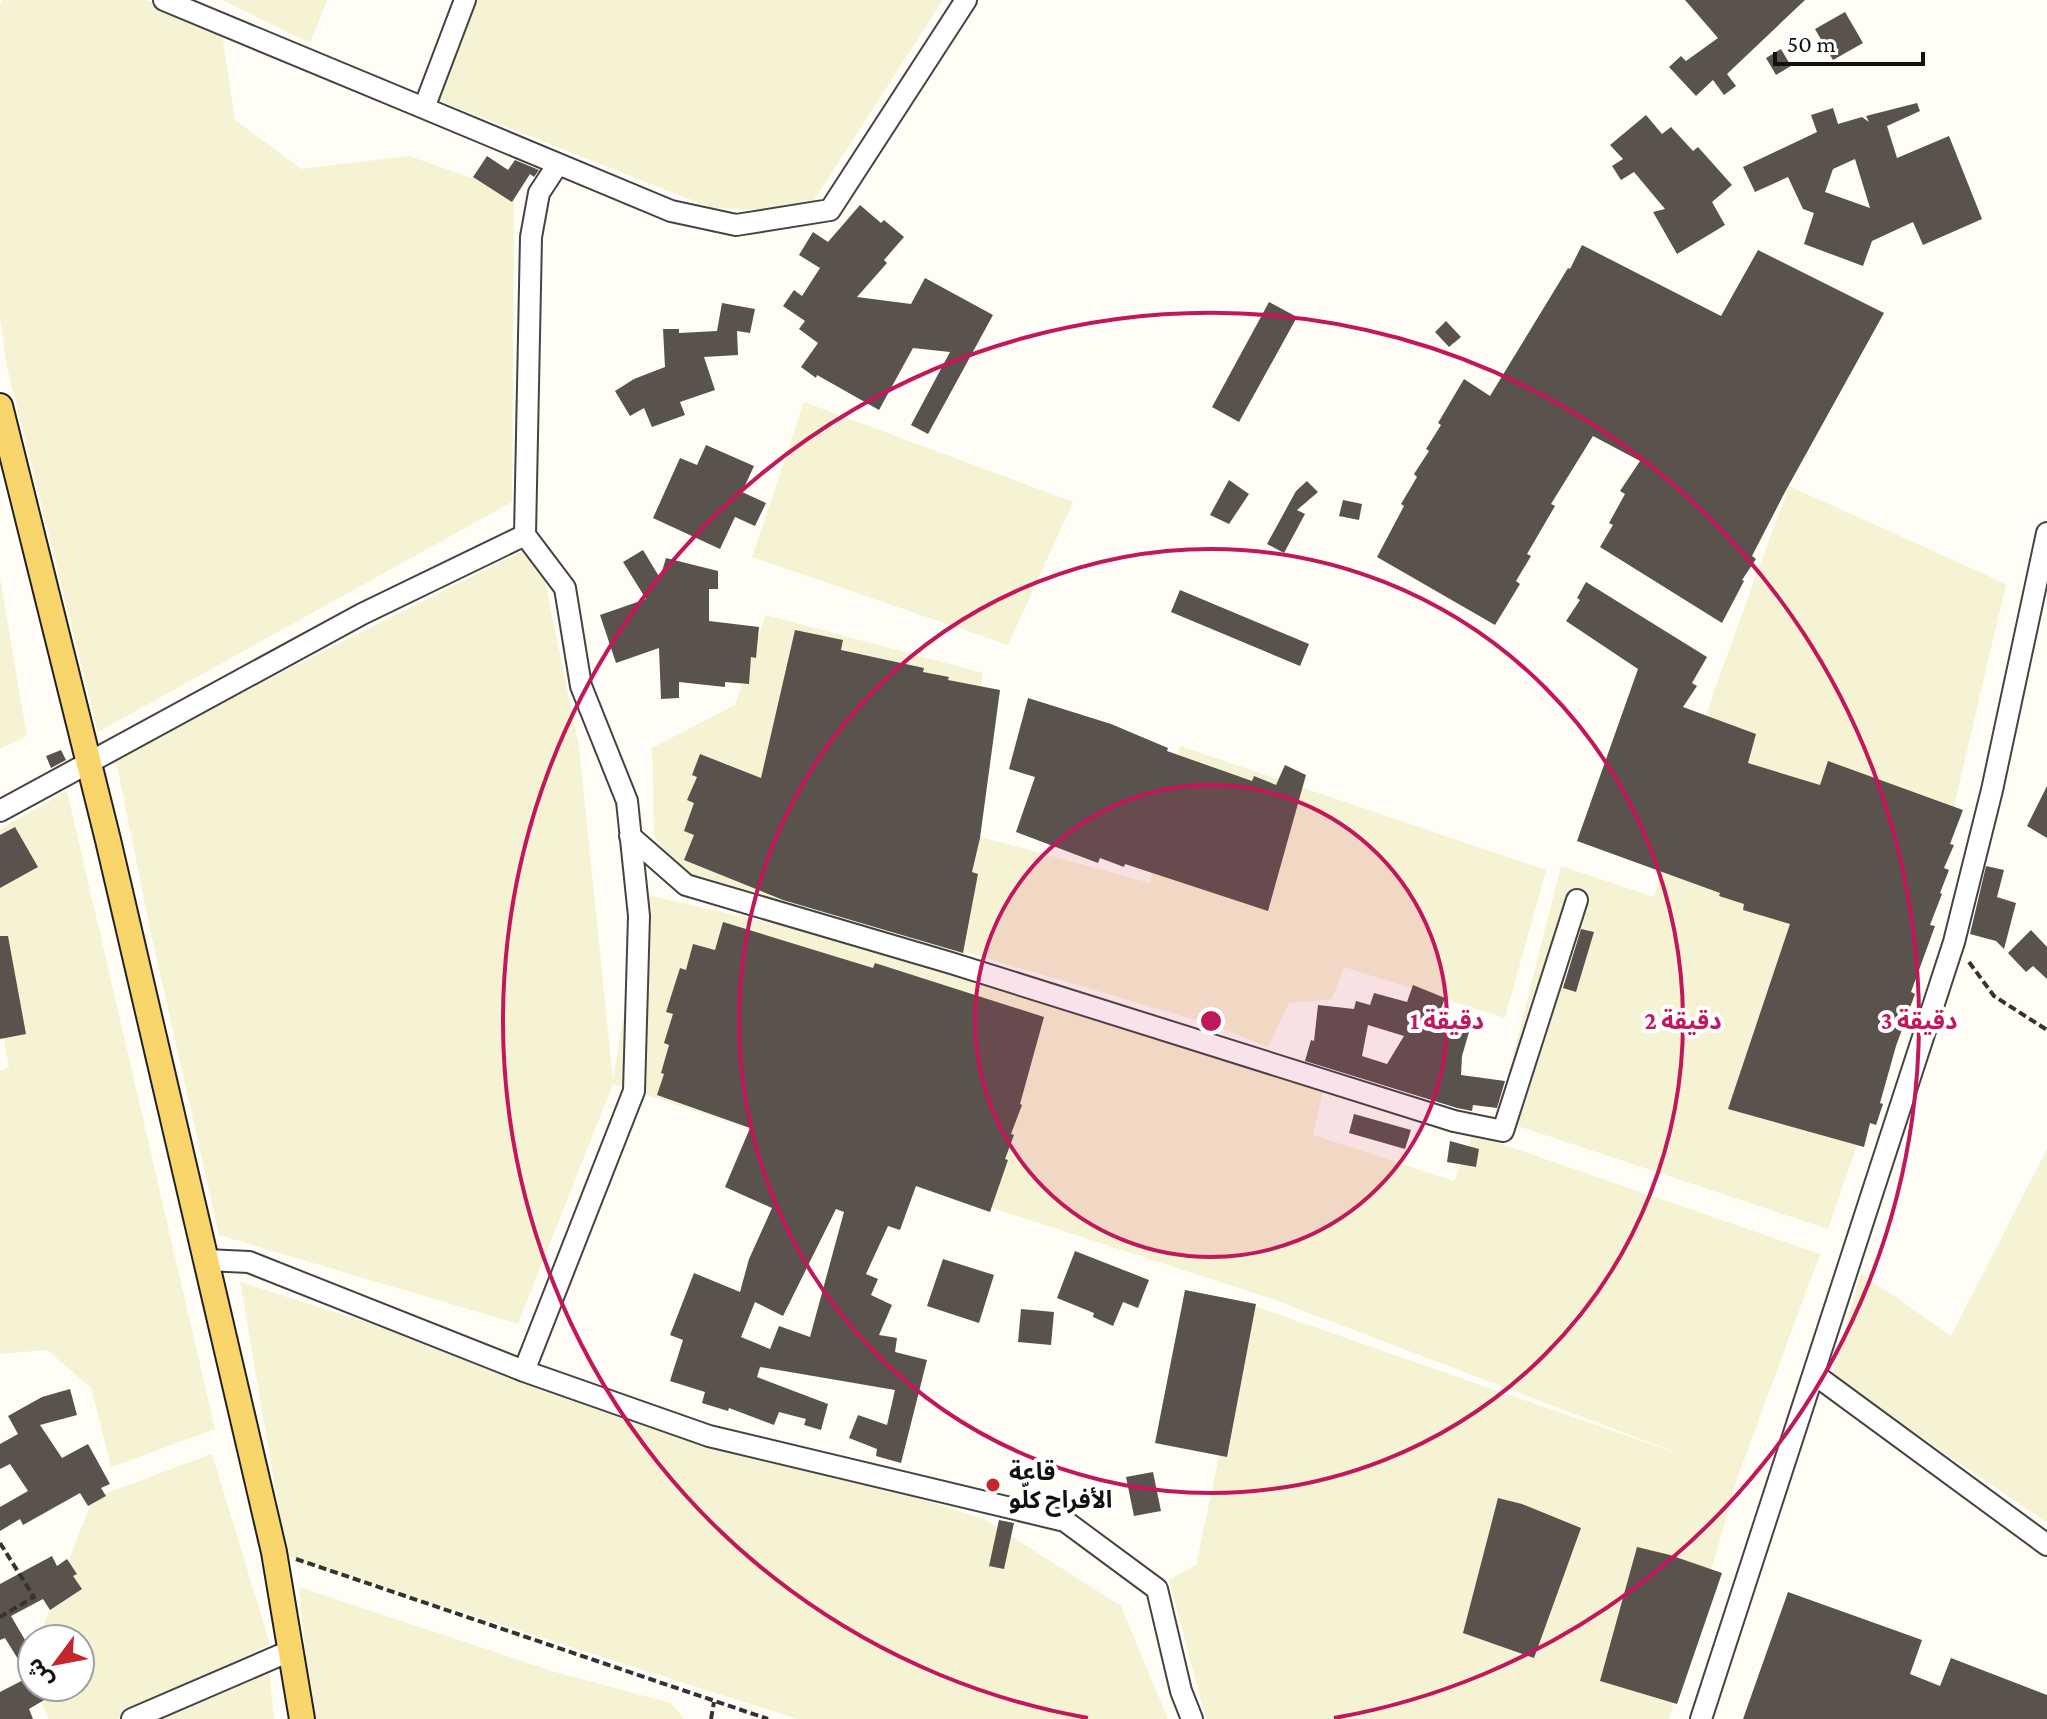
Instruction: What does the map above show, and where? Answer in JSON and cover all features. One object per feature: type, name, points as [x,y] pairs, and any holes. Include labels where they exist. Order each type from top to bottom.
[{"type":"main road","points":[[0,406],[89,762],[274,1552],[302,1719]]},
{"type":"street","points":[[164,0],[671,211],[736,225],[830,210],[966,0]]},
{"type":"street","points":[[424,108],[465,0]]},
{"type":"street","points":[[524,1371],[634,1091],[639,916],[627,801],[581,686],[565,588],[525,535],[531,237],[539,193],[558,164]]},
{"type":"street","points":[[1701,1719],[1954,942],[1992,790],[2047,533]]},
{"type":"street","points":[[0,811],[362,614],[525,535]]},
{"type":"street","points":[[630,836],[686,885],[951,963],[1454,1121],[1503,1131],[1577,900]]},
{"type":"street","points":[[206,1260],[249,1262],[524,1371],[709,1436],[1065,1521],[1157,1589],[1181,1691],[1192,1719]]},
{"type":"street","points":[[1814,1374],[2047,1545]]},
{"type":"street","points":[[132,1719],[292,1650]]},
{"type":"path","points":[[1954,942],[1994,996],[2047,1030]]},
{"type":"path","points":[[0,1543],[34,1597],[0,1617]]},
{"type":"path","points":[[274,1552],[768,1719]]},
{"type":"path","points":[[711,1719],[714,1701]]},
{"type":"shaded area","points":[[3,0],[146,0],[221,26],[235,120],[301,169],[409,156],[514,193],[512,502],[98,732],[7,367],[0,319],[0,5]]},
{"type":"shaded area","points":[[222,0],[327,0],[310,43]]},
{"type":"shaded area","points":[[476,0],[943,0],[807,211],[712,208],[435,99]]},
{"type":"shaded area","points":[[804,402],[1073,502],[1008,645],[752,557]]},
{"type":"shaded area","points":[[1789,486],[2006,584],[1912,986],[1828,1229],[1497,1119],[1561,866],[1654,897],[1714,691]]},
{"type":"shaded area","points":[[537,544],[579,746],[613,1080],[643,894],[1044,986],[1325,1082],[1313,1135],[1454,1181],[1473,1134],[1820,1254],[1738,1476],[1669,1719],[1206,1719],[1169,1580],[1196,1565],[1251,1305],[1691,1458],[1272,1299],[613,1084],[518,1324],[219,1235],[150,929],[115,756]]},
{"type":"shaded area","points":[[0,578],[27,736],[0,749]]},
{"type":"shaded area","points":[[766,615],[983,673],[943,948],[681,881],[654,835],[652,748],[735,705]]},
{"type":"shaded area","points":[[1180,746],[1546,870],[1505,1018],[1344,967],[1332,999],[1289,1003],[1268,1047],[1216,1026],[959,950],[970,834],[1150,883]]},
{"type":"shaded area","points":[[67,791],[215,1429],[111,1467],[91,1388],[47,1350],[0,1354],[0,1071],[9,1067],[0,1020],[0,829]]},
{"type":"shaded area","points":[[2047,1149],[2046,1522],[1831,1376],[1861,1273],[1951,1336]]},
{"type":"shaded area","points":[[240,1282],[984,1519],[1121,1606],[1168,1719],[797,1719],[287,1556]]},
{"type":"shaded area","points":[[212,1454],[270,1644],[117,1719],[49,1719],[42,1703],[96,1703],[96,1623],[44,1623],[93,1498]]},
{"type":"shaded area","points":[[299,1587],[555,1672],[671,1703],[684,1719],[312,1719]]},
{"type":"shaded area","points":[[269,1669],[274,1719],[129,1719]]},
{"type":"building","points":[[1685,0],[1805,0],[1727,74],[1736,86],[1724,95],[1713,80],[1696,96],[1669,67],[1681,56],[1686,61],[1718,38]]},
{"type":"building","points":[[1845,12],[1863,43],[1833,60],[1815,29]]},
{"type":"building","points":[[1781,49],[1791,66],[1776,75],[1766,58]]},
{"type":"building","points":[[1917,103],[1920,111],[1887,126],[1897,158],[1949,136],[1982,219],[1923,245],[1913,222],[1872,241],[1863,266],[1804,244],[1814,213],[1803,209],[1788,177],[1755,192],[1743,167],[1817,132],[1811,115],[1833,108],[1838,124],[1862,117],[1869,122],[1866,116]],"holes":[[[1855,159],[1870,208],[1825,192],[1833,169]]]},
{"type":"building","points":[[1646,115],[1662,134],[1671,127],[1693,151],[1698,147],[1732,185],[1712,202],[1725,225],[1677,254],[1653,212],[1665,209],[1634,172],[1621,180],[1612,166],[1623,159],[1610,145]]},
{"type":"building","points":[[487,156],[508,170],[515,160],[539,170],[534,177],[530,174],[512,202],[473,177]]},
{"type":"building","points":[[860,205],[904,237],[884,260],[887,263],[857,297],[911,304],[925,278],[993,315],[928,434],[911,425],[950,352],[913,348],[879,410],[801,367],[818,343],[799,329],[805,321],[783,306],[794,290],[802,296],[820,268],[799,255],[813,232],[828,242]]},
{"type":"building","points":[[1582,245],[1721,316],[1758,250],[1884,313],[1785,492],[1752,556],[1756,559],[1742,580],[1722,623],[1600,547],[1625,494],[1620,491],[1640,461],[1593,436],[1551,504],[1555,506],[1527,554],[1531,556],[1516,581],[1520,584],[1495,625],[1377,557],[1417,477],[1414,474],[1429,451],[1426,449],[1441,425],[1438,423],[1464,379],[1490,396]]},
{"type":"building","points":[[1269,302],[1297,317],[1239,422],[1212,407]]},
{"type":"building","points":[[722,303],[755,309],[750,333],[737,331],[738,355],[704,357],[715,390],[680,402],[685,415],[652,427],[644,408],[630,416],[615,391],[634,379],[665,367],[663,329],[679,329],[679,333],[717,331]]},
{"type":"building","points":[[1446,321],[1461,337],[1449,347],[1435,332]]},
{"type":"building","points":[[706,445],[754,466],[742,492],[766,503],[755,526],[735,517],[720,549],[653,518],[680,458],[697,465]]},
{"type":"building","points":[[1229,480],[1249,494],[1229,524],[1210,515]]},
{"type":"building","points":[[1307,481],[1318,492],[1297,510],[1305,514],[1284,553],[1267,544],[1296,491]]},
{"type":"building","points":[[1343,500],[1362,504],[1359,520],[1339,516]]},
{"type":"building","points":[[643,550],[660,578],[666,558],[718,571],[718,589],[709,589],[709,621],[759,627],[756,658],[751,657],[749,684],[725,682],[725,687],[679,682],[679,698],[661,699],[659,648],[616,663],[600,615],[646,599],[623,562]]},
{"type":"building","points":[[1586,582],[1707,657],[1692,683],[1697,686],[1683,707],[1756,734],[1748,763],[1820,785],[1828,761],[1963,810],[1950,844],[1954,845],[1944,868],[1949,870],[1930,925],[1935,926],[1911,992],[1915,994],[1896,1046],[1880,1103],[1883,1104],[1876,1125],[1870,1123],[1864,1147],[1728,1109],[1790,924],[1743,910],[1744,904],[1719,896],[1720,893],[1577,841],[1638,669],[1566,621],[1580,600],[1577,598]]},
{"type":"building","points":[[1180,590],[1309,644],[1300,666],[1171,612]]},
{"type":"building","points":[[795,630],[843,640],[841,650],[924,668],[923,672],[949,677],[948,680],[1000,690],[980,838],[972,872],[978,874],[963,953],[783,900],[684,860],[694,835],[684,831],[694,803],[687,800],[697,777],[692,775],[700,754],[761,778]]},
{"type":"building","points":[[1028,698],[1111,724],[1168,748],[1167,751],[1252,781],[1254,776],[1276,785],[1285,765],[1306,775],[1268,911],[1125,864],[1124,867],[1100,858],[1098,863],[1016,832],[1035,777],[1009,769]]},
{"type":"building","points":[[61,750],[66,760],[51,768],[46,756]]},
{"type":"building","points":[[2047,786],[2047,838],[2027,826]]},
{"type":"building","points":[[15,827],[38,867],[0,888],[0,835]]},
{"type":"building","points":[[1986,866],[2004,870],[1997,897],[2016,903],[2004,949],[1996,941],[1970,934]]},
{"type":"building","points":[[723,922],[873,968],[875,963],[1044,1017],[1022,1105],[1011,1134],[1014,1135],[1005,1159],[1008,1160],[990,1212],[916,1186],[900,1230],[888,1226],[866,1274],[878,1279],[871,1295],[892,1305],[879,1335],[897,1338],[895,1352],[927,1360],[901,1463],[876,1456],[877,1449],[849,1438],[858,1415],[887,1425],[895,1390],[760,1367],[757,1377],[828,1404],[821,1430],[804,1425],[806,1419],[779,1412],[774,1425],[729,1408],[728,1411],[702,1403],[705,1392],[670,1381],[683,1340],[670,1335],[694,1273],[740,1292],[749,1259],[772,1208],[725,1187],[750,1128],[657,1095],[669,1045],[664,1043],[673,1014],[666,1012],[680,968],[686,970],[693,944],[715,950]],"holes":[[[836,1209],[844,1212],[810,1337],[779,1326],[770,1349],[741,1337],[755,1302],[783,1316]]]},
{"type":"building","points":[[1581,929],[1594,932],[1576,992],[1563,988]]},
{"type":"building","points":[[2031,930],[2047,947],[2047,979],[2033,966],[2026,972],[2008,953]]},
{"type":"building","points":[[0,936],[8,936],[26,1034],[0,1039]]},
{"type":"building","points":[[1413,985],[1445,998],[1436,1022],[1469,1032],[1462,1056],[1461,1075],[1505,1081],[1497,1108],[1473,1105],[1472,1111],[1457,1108],[1305,1061],[1311,1040],[1314,1041],[1318,1005],[1354,1009],[1356,1001],[1370,1005],[1374,993],[1407,1002]],"holes":[[[1368,1025],[1404,1036],[1387,1064],[1362,1056]]]},
{"type":"building","points":[[1354,1114],[1411,1130],[1405,1149],[1349,1133]]},
{"type":"building","points":[[1450,1141],[1479,1149],[1476,1167],[1447,1162]]},
{"type":"building","points":[[1075,1251],[1149,1280],[1138,1308],[1123,1302],[1113,1326],[1093,1317],[1094,1313],[1057,1298]]},
{"type":"building","points":[[943,1259],[994,1275],[979,1323],[927,1306]]},
{"type":"building","points":[[1185,1290],[1256,1304],[1227,1457],[1155,1443]]},
{"type":"building","points":[[1021,1309],[1054,1312],[1051,1345],[1018,1342]]},
{"type":"building","points":[[70,1389],[77,1415],[40,1425],[62,1458],[88,1444],[110,1484],[101,1488],[106,1496],[88,1506],[80,1493],[23,1525],[20,1519],[0,1531],[0,1507],[28,1491],[10,1464],[0,1469],[0,1444],[18,1434],[8,1416],[42,1397]]},
{"type":"building","points":[[1153,1472],[1161,1511],[1134,1516],[1126,1477]]},
{"type":"building","points":[[1498,1498],[1522,1504],[1581,1528],[1534,1658],[1463,1633]]},
{"type":"building","points":[[999,1520],[1014,1523],[1004,1569],[989,1566]]},
{"type":"building","points":[[1637,1547],[1722,1573],[1677,1704],[1600,1681]]},
{"type":"building","points":[[52,1556],[57,1566],[67,1559],[82,1589],[50,1610],[43,1599],[11,1616],[16,1625],[16,1656],[5,1638],[0,1640],[0,1584]]},
{"type":"building","points":[[1788,1592],[1922,1640],[1910,1674],[1940,1686],[1951,1658],[2047,1695],[2047,1719],[1743,1719]]},
{"type":"building","points":[[16,1684],[16,1703],[39,1703],[29,1709],[33,1719],[0,1719],[0,1692]]},
{"type":"place","name":"قاعة الأفراح كلّو","points":[[993,1485]]}]
